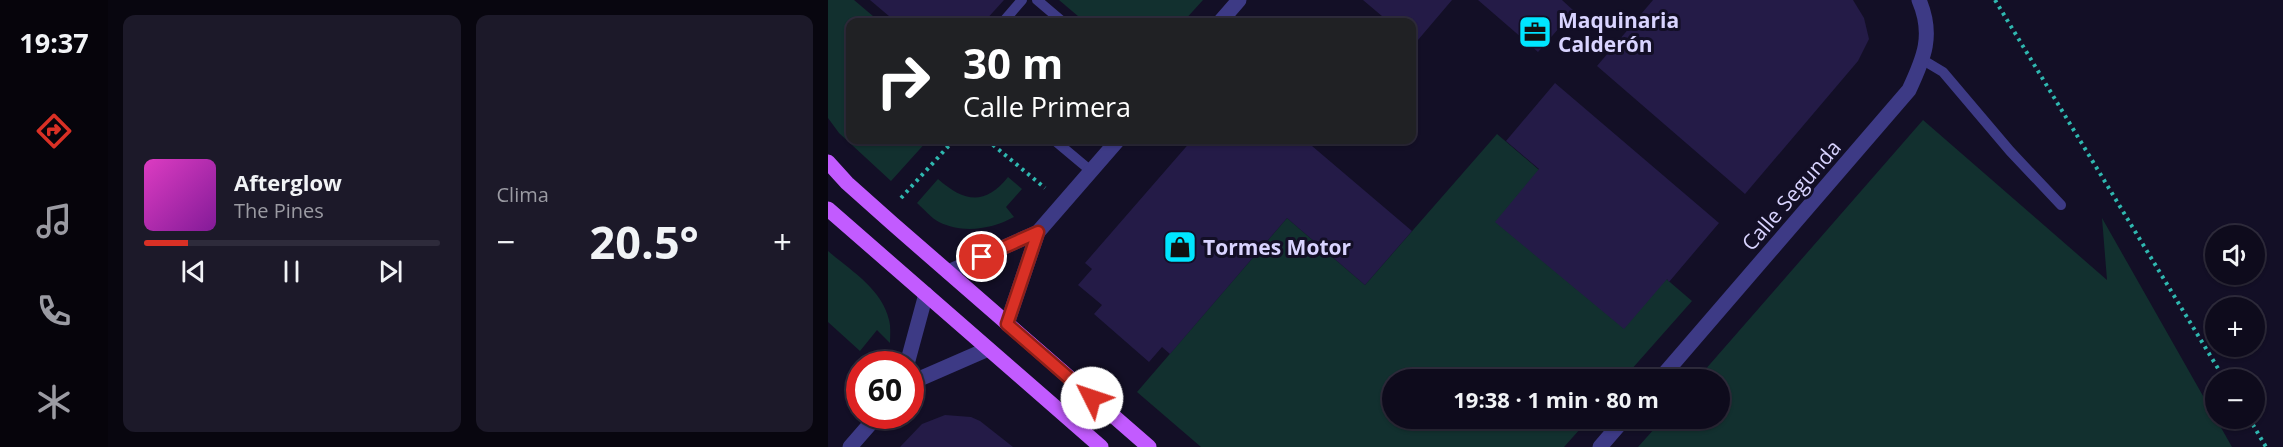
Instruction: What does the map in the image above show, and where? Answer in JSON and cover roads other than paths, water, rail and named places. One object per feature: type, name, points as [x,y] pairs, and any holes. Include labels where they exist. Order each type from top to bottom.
[{"type":"main road","points":[[828,162],[847,183],[1149,447]]},
{"type":"main road","points":[[828,209],[1101,447]]},
{"type":"street","points":[[1223,18],[1239,0]]},
{"type":"street","name":"Calle Segunda","points":[[1668,369],[1909,90],[1923,60],[1927,44],[1927,26],[1919,0]]},
{"type":"street","points":[[1007,324],[1038,232],[1115,144]]},
{"type":"street","points":[[948,272],[1038,232]]},
{"type":"street","points":[[911,351],[926,294]]},
{"type":"street","points":[[924,377],[988,349]]},
{"type":"street","points":[[850,447],[866,429]]},
{"type":"street","points":[[1600,447],[1616,429]]},
{"type":"lane","points":[[1006,18],[1022,0]]},
{"type":"lane","points":[[1037,0],[1058,18]]},
{"type":"lane","points":[[1923,60],[1943,72],[2010,151],[2061,205]]},
{"type":"lane","points":[[1059,144],[1091,171]]},
{"type":"place","name":"Maquinaria Calderón","points":[[1535,32]]},
{"type":"place","name":"Tormes Motor","points":[[1180,247]]}]
